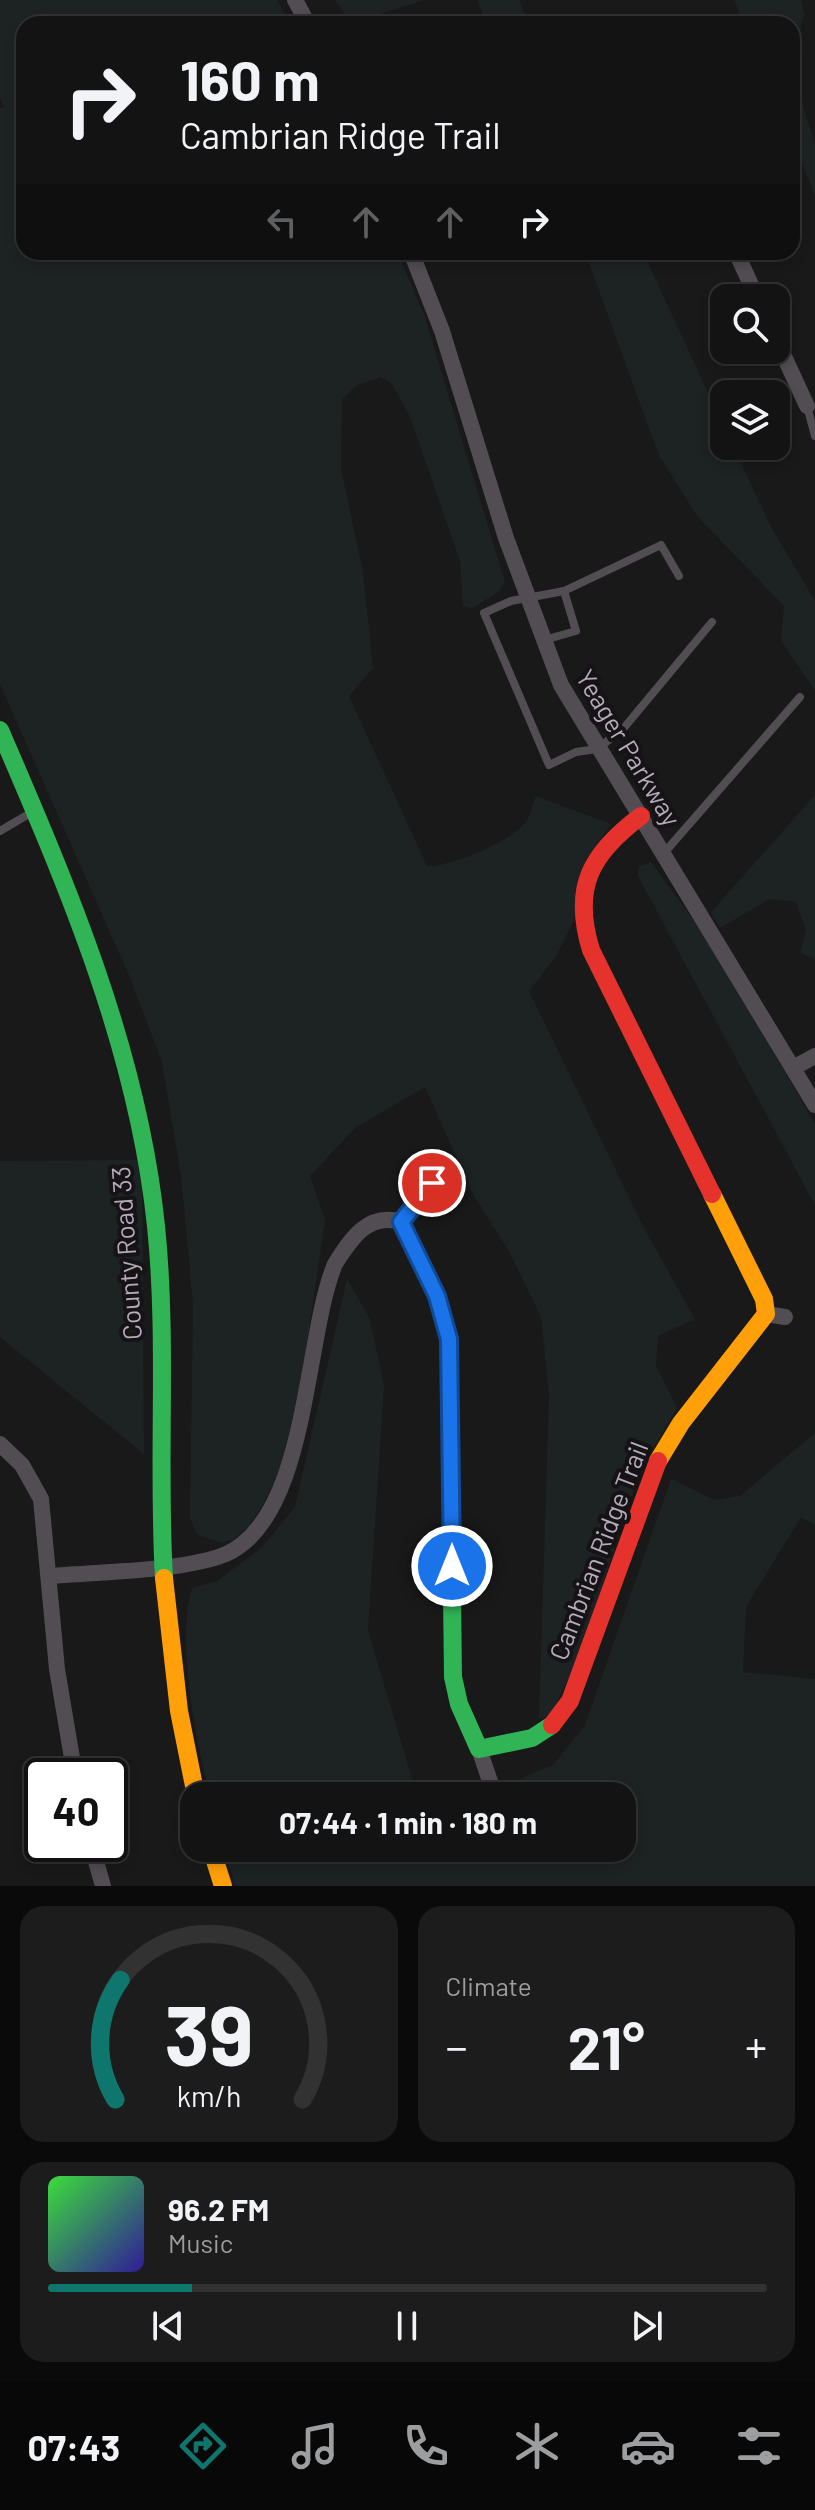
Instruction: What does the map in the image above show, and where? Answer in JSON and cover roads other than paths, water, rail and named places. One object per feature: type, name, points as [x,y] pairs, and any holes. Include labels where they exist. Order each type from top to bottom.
[{"type":"street","name":"Yeager Parkway","points":[[414,260],[442,331],[542,641],[567,698],[815,1105]]},
{"type":"street","points":[[740,260],[751,284]]},
{"type":"street","points":[[788,364],[807,406]]},
{"type":"street","name":"County Road 33","points":[[0,730],[110,1004],[147,1153],[159,1258],[159,1456],[164,1565],[173,1677],[193,1782]]},
{"type":"street","points":[[641,816],[620,829],[595,859],[583,891],[582,920],[591,950],[764,1299],[766,1314],[785,1317]]},
{"type":"street","points":[[793,1068],[815,1056]]},
{"type":"street","points":[[401,1222],[432,1183]]},
{"type":"street","points":[[51,1576],[164,1565],[226,1554],[248,1537],[265,1516],[290,1466],[335,1264],[349,1242],[368,1224],[384,1219],[401,1222]]},
{"type":"street","points":[[401,1222],[437,1296],[449,1339],[453,1677],[459,1704],[490,1782]]},
{"type":"street","name":"Cambrian Ridge Trail","points":[[479,1749],[534,1738],[556,1724],[570,1701],[664,1449],[766,1314]]},
{"type":"street","points":[[0,1444],[22,1465],[41,1499],[51,1576],[57,1669],[72,1758]]},
{"type":"street","points":[[96,1862],[103,1886]]},
{"type":"street","points":[[215,1862],[223,1886]]},
{"type":"lane","points":[[807,406],[815,436]]},
{"type":"lane","points":[[679,576],[661,545],[564,591],[511,601],[484,613],[549,765],[576,752],[597,749],[623,729],[712,622]]},
{"type":"lane","points":[[542,641],[576,631],[564,591]]},
{"type":"lane","points":[[663,854],[800,697]]},
{"type":"lane","points":[[0,831],[35,811]]}]
